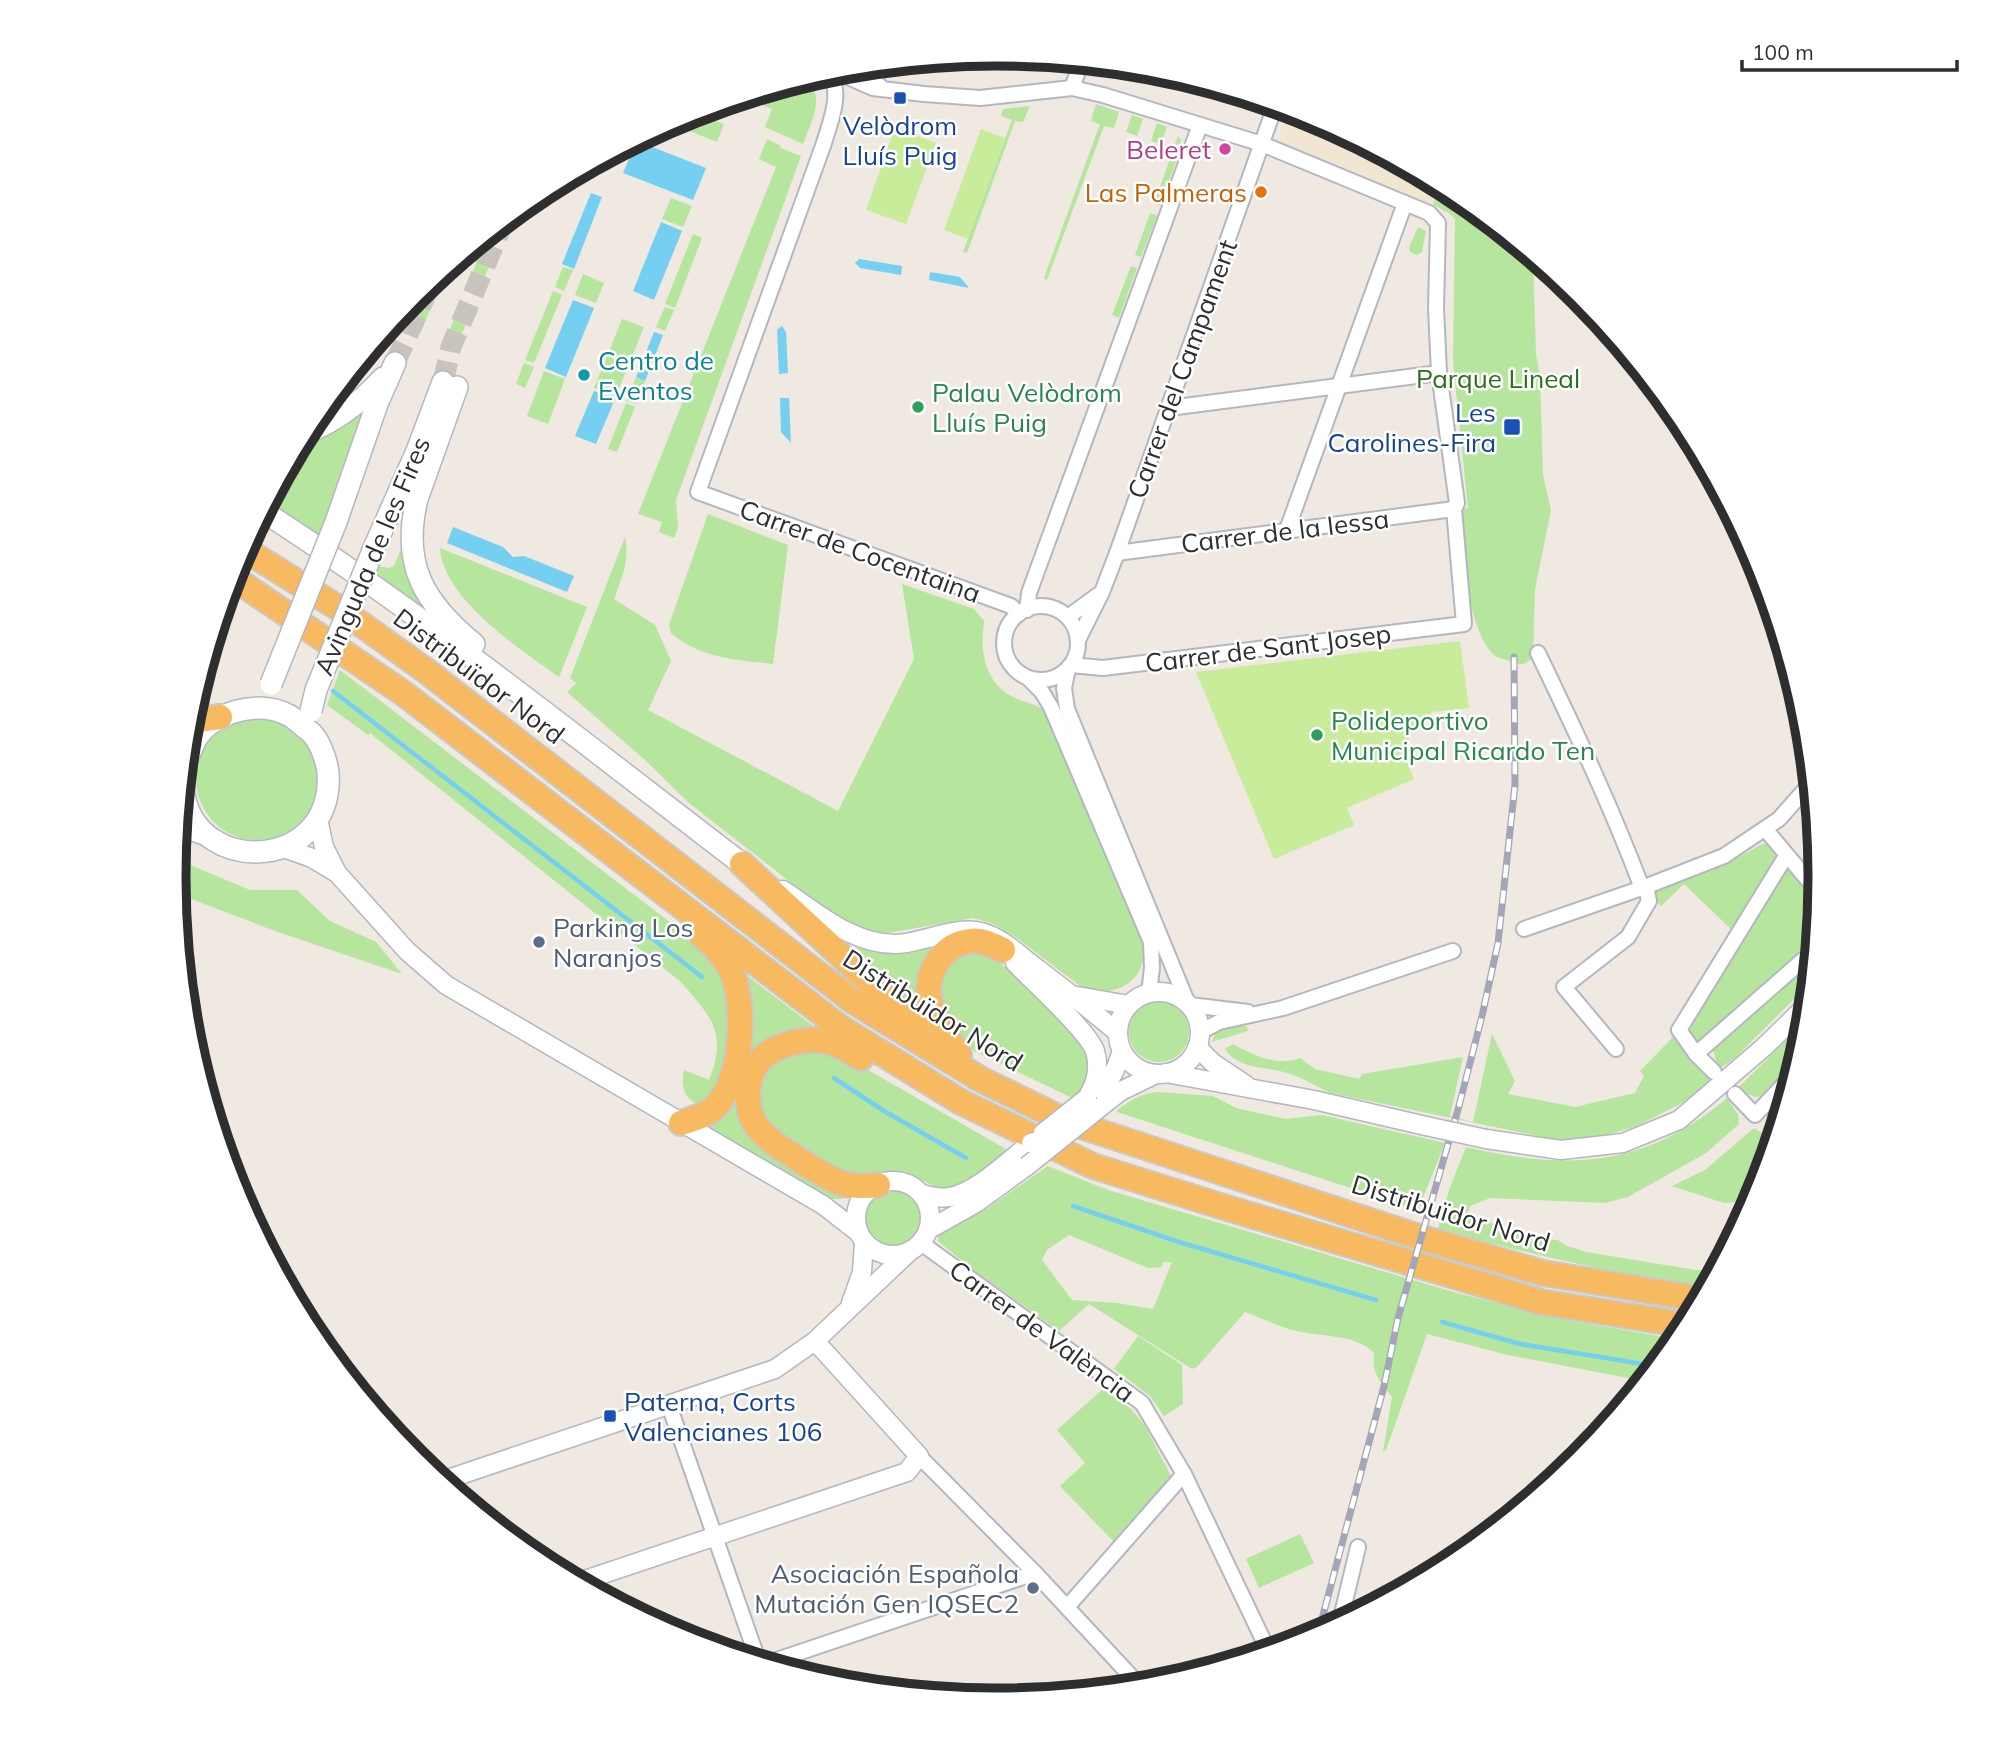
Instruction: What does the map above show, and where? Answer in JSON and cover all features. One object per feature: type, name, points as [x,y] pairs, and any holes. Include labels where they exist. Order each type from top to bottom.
[{"type":"highway","name":"Distribuïdor Nord","points":[[254,555],[341,609],[425,670],[853,1001],[980,1079],[1066,1121],[1419,1237],[1531,1269],[1690,1297]]},
{"type":"highway","points":[[242,584],[402,693],[841,1028],[961,1102],[1093,1166],[1227,1208],[1541,1301],[1674,1323]]},
{"type":"highway","points":[[239,592],[327,640]]},
{"type":"highway","points":[[202,719],[220,717]]},
{"type":"highway","points":[[742,864],[912,1023],[959,1055],[987,1070],[1073,1107],[1110,1134]]},
{"type":"highway","points":[[634,871],[653,898],[715,947],[734,976],[740,1014],[738,1046],[731,1079],[724,1096],[715,1107],[707,1114],[681,1123]]},
{"type":"highway","points":[[959,1055],[937,1021],[930,999],[929,979],[939,960],[955,946],[972,940],[989,943],[1003,950]]},
{"type":"highway","points":[[878,1185],[859,1187],[837,1183],[771,1141],[756,1126],[750,1111],[749,1083],[761,1059],[795,1042],[816,1040],[835,1043],[954,1112],[1008,1126]]},
{"type":"main road","name":"Avinguda de les Fires","points":[[253,707],[271,684],[395,363],[355,405],[326,423]]},
{"type":"main road","name":"Avinguda de les Fires","points":[[312,722],[316,690],[374,548],[450,385],[413,516],[412,557],[423,587],[438,610],[504,668],[546,713]]},
{"type":"main road","points":[[271,517],[546,713],[742,864]]},
{"type":"main road","points":[[190,807],[193,818],[209,837],[245,853],[284,848],[304,836],[318,820],[329,790],[327,760],[312,722],[253,707],[220,717],[199,735]]},
{"type":"street","points":[[1072,88],[1078,71]]},
{"type":"street","points":[[868,77],[891,91]]},
{"type":"street","points":[[851,80],[891,91],[980,98],[1072,88],[1103,95],[1262,144],[1429,213],[1438,223],[1436,307],[1439,373],[1457,503],[1454,509]]},
{"type":"street","name":"Carrer de Cocentaina","points":[[835,83],[837,101],[824,144],[698,492],[1023,612]]},
{"type":"street","name":"Carrer del Campament","points":[[1078,640],[1102,592],[1117,553],[1272,115]]},
{"type":"street","points":[[1149,993],[1151,942],[1052,707],[1042,692],[1010,663],[1004,641],[1007,630],[1023,612],[1200,125]]},
{"type":"street","points":[[1287,530],[1405,202]]},
{"type":"street","points":[[1169,408],[1439,373]]},
{"type":"street","name":"Carrer de la Iessa","points":[[1117,553],[1454,509]]},
{"type":"street","name":"Carrer de Sant Josep","points":[[1069,666],[1103,668],[1464,624],[1454,509]]},
{"type":"street","points":[[1068,617],[1102,592]]},
{"type":"street","points":[[1023,612],[1046,607],[1058,610],[1068,617],[1075,628],[1077,652],[1069,666],[1064,688],[1067,709],[1198,1021],[1199,1039],[1213,1063],[1249,1087]]},
{"type":"street","points":[[1538,653],[1581,743],[1649,901],[1628,937],[1564,988],[1616,1049]]},
{"type":"street","points":[[1028,678],[1052,678],[1069,666]]},
{"type":"street","points":[[1524,929],[1724,856],[1766,830],[1803,792]]},
{"type":"street","points":[[318,820],[324,847],[337,873],[407,951],[446,985],[823,1205],[862,1237],[873,1250],[884,1255],[897,1255],[976,1203],[1019,1162],[1095,1101],[1111,1078],[1120,1042],[1123,1014],[1137,998],[1149,993],[1173,994],[1189,1004],[1256,1013]]},
{"type":"street","points":[[188,830],[209,837]]},
{"type":"street","points":[[1766,830],[1808,881]]},
{"type":"street","points":[[284,848],[312,858],[337,873]]},
{"type":"street","points":[[1714,1072],[1696,1054],[1679,1030],[1786,856]]},
{"type":"street","points":[[742,864],[846,932],[868,941],[898,944],[977,930],[990,935],[1076,996],[1120,1042],[1136,1067],[1161,1074],[1249,1087],[1486,1139],[1561,1150],[1623,1143],[1679,1120],[1795,1017]]},
{"type":"street","points":[[1003,950],[1030,963]]},
{"type":"street","points":[[1003,950],[1086,1035],[1094,1051],[1097,1078],[1095,1101]]},
{"type":"street","points":[[922,1194],[950,1197],[966,1192],[1019,1162],[1031,1143],[1095,1101],[1185,1064],[1199,1039],[1219,1022],[1283,1008],[1453,951]]},
{"type":"street","points":[[1696,1054],[1803,960]]},
{"type":"street","points":[[1076,996],[1129,1005]]},
{"type":"street","points":[[1735,1094],[1755,1115],[1779,1089]]},
{"type":"street","points":[[453,1477],[775,1369],[815,1342],[849,1310],[919,1242],[930,1218],[928,1205],[922,1194],[913,1187],[902,1182],[878,1185],[860,1202],[856,1223],[862,1237],[862,1272],[849,1310]]},
{"type":"street","points":[[823,1205],[846,1206],[860,1202]]},
{"type":"street","name":"Carrer de València","points":[[919,1242],[1142,1403],[1184,1474],[1264,1642]]},
{"type":"street","points":[[815,1342],[919,1455],[1068,1606],[1132,1676]]},
{"type":"street","points":[[669,1405],[755,1650]]},
{"type":"street","points":[[591,1578],[907,1472],[919,1455]]},
{"type":"street","points":[[1068,1606],[1184,1474]]},
{"type":"street","points":[[1343,1610],[1358,1547]]},
{"type":"street","points":[[782,1658],[1035,1573]]},
{"type":"shaded area","points":[[1286,120],[1307,128],[1402,175],[1436,196],[1433,205],[1278,143]]},
{"type":"green space","points":[[813,88],[816,95],[815,111],[803,144],[765,127],[772,109],[757,103]]},
{"type":"green space","points":[[1096,104],[1119,112],[1114,128],[1104,126],[1047,280],[1044,278],[1100,124],[1091,121]]},
{"type":"green space","points":[[1030,106],[1023,122],[1015,121],[967,253],[963,252],[1012,120],[1001,116],[1003,109]]},
{"type":"green space","points":[[1132,115],[1143,119],[1137,136],[1126,132]]},
{"type":"green space","points":[[711,119],[724,124],[717,142],[685,129]]},
{"type":"green space","points":[[1157,123],[1167,127],[1161,144],[1151,141]]},
{"type":"green space","points":[[895,128],[936,143],[906,224],[866,210]]},
{"type":"green space","points":[[981,129],[1005,138],[968,239],[944,230]]},
{"type":"green space","points":[[1178,136],[1181,148],[1160,206],[1154,204]]},
{"type":"green space","points":[[767,139],[781,146],[780,148],[801,156],[676,500],[678,528],[674,538],[659,532],[662,522],[638,514],[776,167],[759,159]]},
{"type":"green space","name":"Parque Lineal","points":[[1436,196],[1490,234],[1533,270],[1543,475],[1551,510],[1535,589],[1533,657],[1522,664],[1494,655],[1485,644],[1468,590],[1458,516],[1468,508],[1453,362],[1455,219],[1433,205]]},
{"type":"green space","points":[[671,198],[692,206],[683,227],[662,219]]},
{"type":"green space","points":[[1150,213],[1157,216],[1141,257],[1135,255]]},
{"type":"green space","points":[[1418,227],[1426,231],[1422,252],[1417,255],[1410,252],[1409,248]]},
{"type":"green space","points":[[693,234],[702,238],[675,308],[665,304]]},
{"type":"green space","points":[[489,246],[496,249],[480,289],[468,284],[480,254]]},
{"type":"green space","points":[[1131,266],[1137,268],[1119,318],[1112,315]]},
{"type":"green space","points":[[563,267],[573,270],[564,291],[555,287]]},
{"type":"green space","points":[[583,274],[604,283],[596,303],[575,295]]},
{"type":"green space","points":[[553,291],[562,295],[534,363],[525,360]]},
{"type":"green space","points":[[431,298],[434,299],[421,332],[409,327],[414,315]]},
{"type":"green space","points":[[665,307],[674,310],[665,331],[656,327]]},
{"type":"green space","points":[[458,309],[470,313],[457,347],[445,342]]},
{"type":"green space","points":[[622,319],[644,327],[616,396],[594,388]]},
{"type":"green space","points":[[524,363],[534,367],[525,388],[516,384]]},
{"type":"green space","points":[[544,371],[565,379],[548,424],[527,416]]},
{"type":"green space","points":[[636,377],[645,381],[636,404],[627,401]]},
{"type":"green space","points":[[626,403],[635,407],[617,452],[608,449]]},
{"type":"green space","points":[[370,404],[319,535],[276,508],[316,438]]},
{"type":"green space","points":[[708,514],[788,545],[773,664],[706,653],[671,633],[669,625]]},
{"type":"green space","points":[[625,537],[626,561],[614,599],[655,625],[671,661],[648,710],[838,811],[914,659],[902,584],[974,609],[984,621],[986,666],[997,684],[1015,698],[1045,711],[1143,946],[1143,958],[1135,977],[1118,989],[1084,989],[1017,938],[994,924],[973,918],[882,934],[866,931],[849,923],[798,888],[689,803],[645,760],[567,692],[576,683],[570,678]]},
{"type":"green space","points":[[402,547],[405,569],[412,588],[438,621],[375,574],[378,566],[394,566]]},
{"type":"green space","points":[[440,548],[587,607],[559,677],[505,637],[469,604],[454,586],[444,567]]},
{"type":"green space","name":"Polideportivo Municipal Ricardo Ten","points":[[1460,641],[1469,708],[1432,712],[1427,719],[1421,718],[1402,751],[1414,779],[1347,808],[1354,825],[1274,859],[1196,672]]},
{"type":"green space","points":[[340,670],[688,936],[716,962],[731,1004],[723,1081],[703,1105],[692,1101],[685,1093],[684,1070],[709,1080],[717,1049],[716,1037],[708,1016],[692,994],[681,982],[370,733],[368,735],[327,705]]},
{"type":"green space","points":[[257,718],[280,723],[300,736],[313,756],[318,779],[313,802],[300,822],[280,835],[257,840],[234,835],[214,822],[201,802],[196,779],[201,756],[214,736],[234,723]]},
{"type":"green space","points":[[1764,843],[1770,846],[1777,860],[1734,932],[1684,884],[1661,906],[1653,898],[1653,894],[1659,890],[1721,867]]},
{"type":"green space","points":[[187,863],[250,890],[297,890],[330,921],[376,942],[402,974],[272,930],[187,897]]},
{"type":"green space","points":[[1787,865],[1808,888],[1804,953],[1703,1042],[1693,1042],[1686,1035],[1688,1020]]},
{"type":"green space","points":[[942,942],[927,1021],[846,946],[895,953]]},
{"type":"green space","points":[[965,953],[985,955],[1000,963],[1045,1003],[1074,1034],[1089,1056],[1091,1067],[1079,1096],[1072,1098],[972,1050],[956,1037],[938,1002],[944,969]]},
{"type":"green space","points":[[737,968],[816,1028],[800,1031],[739,1102],[844,1193],[843,1199],[827,1199],[704,1126],[722,1109]]},
{"type":"green space","points":[[1802,968],[1799,994],[1698,1092],[1637,1126],[1580,1139],[1552,1139],[1331,1093],[1287,1073],[1248,1065],[1231,1056],[1225,1049],[1233,1044],[1257,1056],[1274,1060],[1300,1058],[1315,1069],[1359,1079],[1362,1074],[1463,1057],[1450,1116],[1473,1122],[1492,1034],[1515,1081],[1508,1094],[1575,1107],[1635,1093],[1644,1076],[1640,1071],[1673,1037],[1710,1078],[1718,1069],[1713,1049]]},
{"type":"green space","points":[[1159,1002],[1176,1007],[1184,1015],[1189,1032],[1184,1049],[1176,1057],[1159,1062],[1142,1057],[1134,1049],[1129,1032],[1134,1015],[1142,1007]]},
{"type":"green space","points":[[1247,1026],[1248,1031],[1212,1042],[1217,1029]]},
{"type":"green space","points":[[1792,1034],[1784,1072],[1761,1096],[1755,1097],[1736,1090]]},
{"type":"green space","points":[[809,1052],[832,1053],[856,1063],[1011,1152],[960,1187],[944,1191],[904,1171],[876,1172],[858,1180],[775,1136],[762,1116],[759,1090],[763,1075],[787,1056]]},
{"type":"green space","points":[[1157,1092],[1213,1096],[1236,1108],[1286,1119],[1322,1115],[1445,1143],[1418,1210],[1117,1112],[1136,1098]]},
{"type":"green space","points":[[1727,1098],[1738,1114],[1739,1124],[1706,1153],[1628,1197],[1605,1203],[1490,1198],[1470,1206],[1467,1216],[1516,1230],[1536,1240],[1558,1240],[1586,1252],[1705,1270],[1697,1286],[1571,1262],[1438,1228],[1466,1147],[1538,1159],[1604,1158],[1635,1151],[1666,1139]]},
{"type":"green space","points":[[1754,1128],[1765,1135],[1739,1202],[1724,1203],[1672,1186],[1705,1170]]},
{"type":"green space","points":[[1048,1166],[1108,1190],[1457,1293],[1555,1318],[1664,1337],[1633,1379],[1508,1355],[1427,1334],[1386,1450],[1383,1452],[1392,1397],[1378,1377],[1373,1360],[1374,1353],[1358,1342],[1290,1329],[1245,1312],[1197,1367],[1192,1369],[1089,1304],[1059,1331],[968,1266],[938,1241],[939,1230],[979,1214]],"holes":[[[1069,1235],[1148,1268],[1162,1267],[1163,1262],[1172,1262],[1153,1309],[1072,1300],[1042,1260],[1047,1250]]]},
{"type":"green space","points":[[888,1190],[898,1190],[913,1198],[919,1207],[919,1229],[913,1238],[898,1246],[888,1246],[870,1234],[865,1223],[865,1213],[877,1195]]},
{"type":"green space","points":[[1138,1336],[1182,1365],[1183,1404],[1164,1416],[1150,1396],[1114,1369]]},
{"type":"green space","points":[[1103,1389],[1131,1409],[1145,1426],[1171,1476],[1113,1541],[1060,1486],[1085,1463],[1057,1430]]},
{"type":"green space","points":[[1300,1534],[1314,1563],[1259,1588],[1246,1559]]},
{"type":"water","points":[[649,146],[706,168],[693,200],[623,173],[631,154]]},
{"type":"water","points":[[591,193],[602,197],[574,269],[562,264]]},
{"type":"water","points":[[661,222],[682,231],[654,300],[633,291]]},
{"type":"water","points":[[859,259],[902,266],[901,275],[860,268],[855,263]]},
{"type":"water","points":[[930,272],[960,277],[969,288],[929,280]]},
{"type":"water","points":[[573,300],[594,308],[566,377],[545,368]]},
{"type":"water","points":[[782,326],[786,332],[788,373],[779,374],[777,330]]},
{"type":"water","points":[[654,332],[663,335],[645,381],[636,377]]},
{"type":"water","points":[[594,391],[615,399],[596,444],[575,436]]},
{"type":"water","points":[[780,398],[789,398],[791,443],[781,432]]},
{"type":"water","points":[[453,527],[503,547],[513,557],[524,556],[574,576],[567,592],[447,543]]},
{"type":"waterway","points":[[333,691],[702,977]]},
{"type":"waterway","points":[[834,1078],[884,1111],[966,1158]]},
{"type":"waterway","points":[[1073,1206],[1179,1242],[1376,1300]]},
{"type":"waterway","points":[[1442,1322],[1520,1344],[1644,1364]]},
{"type":"tunnel","points":[[443,382],[451,347],[495,241]]},
{"type":"tunnel","points":[[395,363],[419,309]]},
{"type":"railway","points":[[1322,1619],[1384,1386],[1398,1318],[1459,1106],[1498,943],[1515,785],[1514,657]]},
{"type":"place","name":"Velòdrom Lluís Puig","points":[[900,98]]},
{"type":"place","name":"Beleret","points":[[1225,149]]},
{"type":"place","name":"Las Palmeras","points":[[1261,192]]},
{"type":"place","name":"Centro de Eventos","points":[[584,375]]},
{"type":"place","name":"Palau Velòdrom Lluís Puig","points":[[918,407]]},
{"type":"place","name":"Les Carolines-Fira","points":[[1512,427]]},
{"type":"place","name":"Polideportivo Municipal Ricardo Ten","points":[[1317,735]]},
{"type":"place","name":"Parking Los Naranjos","points":[[539,942]]},
{"type":"place","name":"Paterna, Corts Valencianes 106","points":[[610,1416]]},
{"type":"place","name":"Asociación Española Mutación Gen IQSEC2","points":[[1033,1588]]}]
